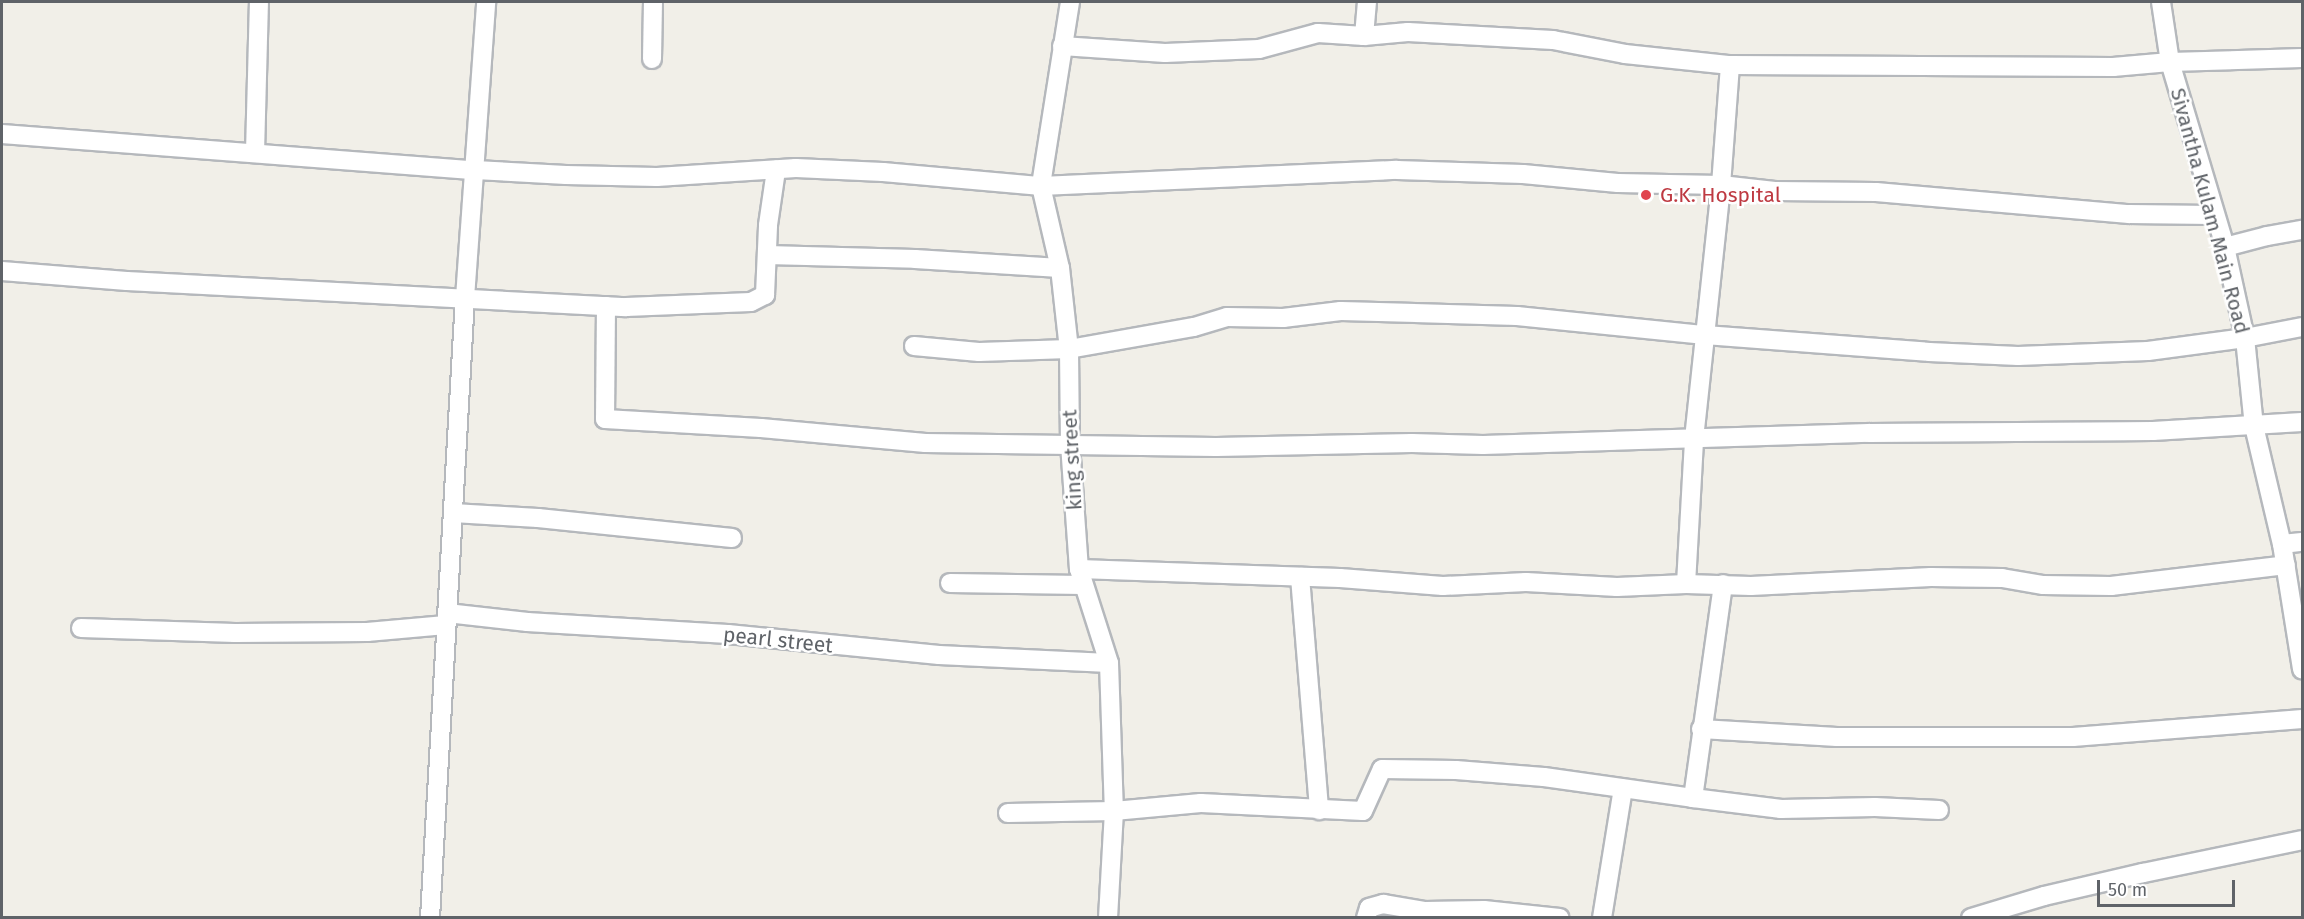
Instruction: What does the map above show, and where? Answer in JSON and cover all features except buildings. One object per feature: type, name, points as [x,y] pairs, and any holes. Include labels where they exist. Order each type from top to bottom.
[{"type":"street","points":[[255,153],[259,2]]},
{"type":"street","points":[[430,918],[465,298],[486,2]]},
{"type":"street","points":[[652,59],[653,2]]},
{"type":"street","name":"king street","points":[[1070,2],[1041,186],[1060,268],[1069,349],[1070,444],[1081,577],[1109,663],[1114,811],[1108,918]]},
{"type":"street","points":[[1364,36],[1367,2]]},
{"type":"street","name":"Sivantha Kulam Main Road","points":[[2161,2],[2170,62],[2213,215],[2225,247],[2245,338],[2254,426],[2282,543],[2302,669]]},
{"type":"street","points":[[1062,46],[1165,53],[1259,49],[1318,33],[1364,36],[1408,32],[1553,40],[1625,54],[1730,65],[2054,68],[2302,58]]},
{"type":"street","points":[[1686,584],[1694,439],[1721,185],[1730,65]]},
{"type":"street","points":[[2,134],[475,170],[657,177],[796,168],[883,172],[1041,186],[1397,170],[1523,174],[1618,183],[1721,185],[1775,191],[1876,192],[1983,199],[2129,214],[2213,215]]},
{"type":"street","points":[[2,271],[127,281],[606,306],[751,303],[765,295],[776,170]]},
{"type":"street","points":[[2225,247],[2302,230]]},
{"type":"street","points":[[767,255],[915,259],[1060,268]]},
{"type":"street","points":[[606,306],[604,419],[761,428],[925,443],[1216,447],[1412,443],[1484,445],[1869,433],[2153,431],[2302,423]]},
{"type":"street","points":[[914,346],[979,352],[1069,349],[1194,327],[1227,317],[1283,318],[1341,311],[1516,316],[1929,352],[2018,356],[2148,351],[2245,338],[2302,327]]},
{"type":"street","points":[[453,513],[732,538]]},
{"type":"street","points":[[2282,543],[2302,542]]},
{"type":"street","points":[[950,584],[1081,577],[1300,577],[1443,586],[1526,582],[1617,587],[1686,584],[1810,584],[1931,577],[2002,578],[2043,585],[2111,586],[2286,565]]},
{"type":"street","points":[[1300,577],[1319,810]]},
{"type":"street","points":[[1693,798],[1723,584]]},
{"type":"street","name":"pearl street","points":[[81,628],[236,633],[355,632],[447,619],[728,634],[939,656],[1109,663]]},
{"type":"street","points":[[1701,729],[1837,737],[2073,737],[2302,719]]},
{"type":"street","points":[[1008,813],[1114,811],[1201,803],[1363,811],[1382,769],[1456,770],[1544,777],[1782,809],[1875,807],[1939,810]]},
{"type":"street","points":[[1602,918],[1623,789]]},
{"type":"street","points":[[1971,918],[2143,873],[2302,840]]},
{"type":"street","points":[[1366,918],[1369,908],[1383,904],[1425,910],[1484,910],[1560,918]]},
{"type":"place","name":"G.K. Hospital","points":[[1646,195]]}]
